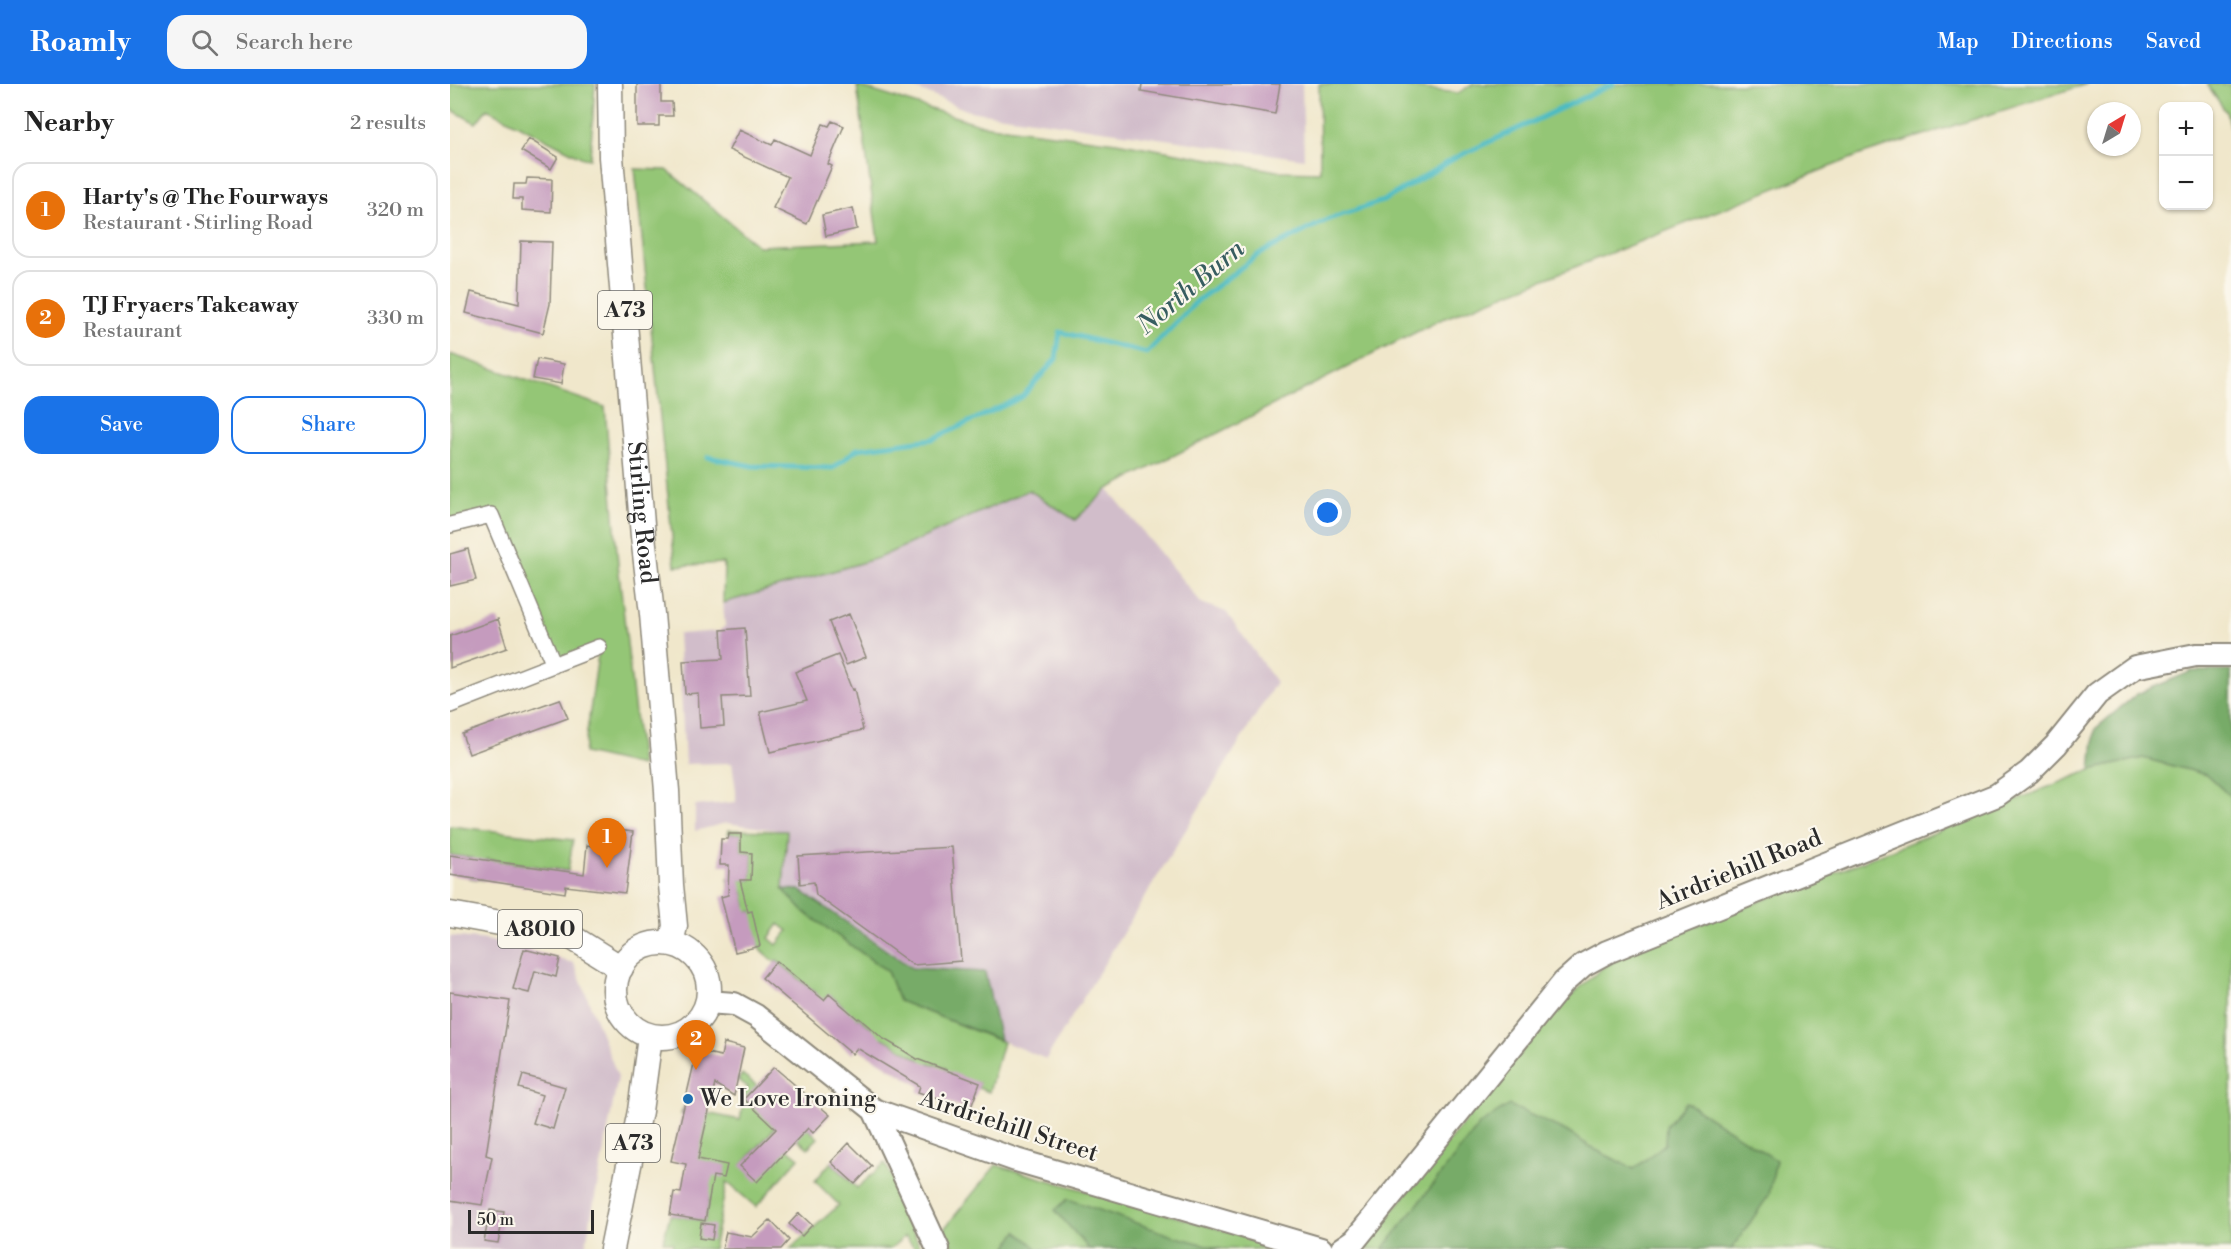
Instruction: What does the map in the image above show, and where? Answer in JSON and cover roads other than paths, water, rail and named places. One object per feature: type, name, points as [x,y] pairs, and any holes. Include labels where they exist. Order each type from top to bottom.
[{"type":"main road","name":"Stirling Road","points":[[610,84],[612,168],[667,791],[675,926],[671,943]]},
{"type":"main road","name":"A8010","points":[[450,914],[562,934],[573,938],[621,969]]},
{"type":"main road","points":[[660,942],[671,943],[692,952],[701,962],[709,985],[708,1002],[694,1025],[684,1032],[660,1039],[650,1037],[638,1032],[628,1024],[615,1003],[615,984],[621,969],[628,958],[639,949],[660,942]]},
{"type":"main road","name":"A73","points":[[612,1249],[640,1111],[650,1037]]},
{"type":"street","points":[[450,525],[491,514],[554,665]]},
{"type":"street","points":[[450,705],[599,647]]},
{"type":"street","name":"Airdriehill Road","points":[[1342,1249],[1354,1240],[1564,982],[1583,965],[1607,952],[1997,795],[2044,758],[2097,694],[2135,667],[2196,655],[2231,655]]},
{"type":"street","name":"Airdriehill Street","points":[[708,1002],[734,1004],[756,1016],[874,1110],[1016,1160],[1322,1249]]},
{"type":"street","points":[[874,1110],[938,1249]]},
{"type":"waterway","name":"North Burn","points":[[708,457],[752,466],[833,468],[857,449],[933,439],[1022,397],[1056,359],[1060,332],[1147,353],[1197,301],[1259,254],[1329,219],[1383,201],[1455,158],[1613,84]]},
{"type":"place","name":"Harty's @ The Fourways","points":[[607,868]]},
{"type":"place","name":"TJ Fryaers Takeaway","points":[[696,1070]]},
{"type":"place","name":"We Love Ironing","points":[[688,1099]]}]
